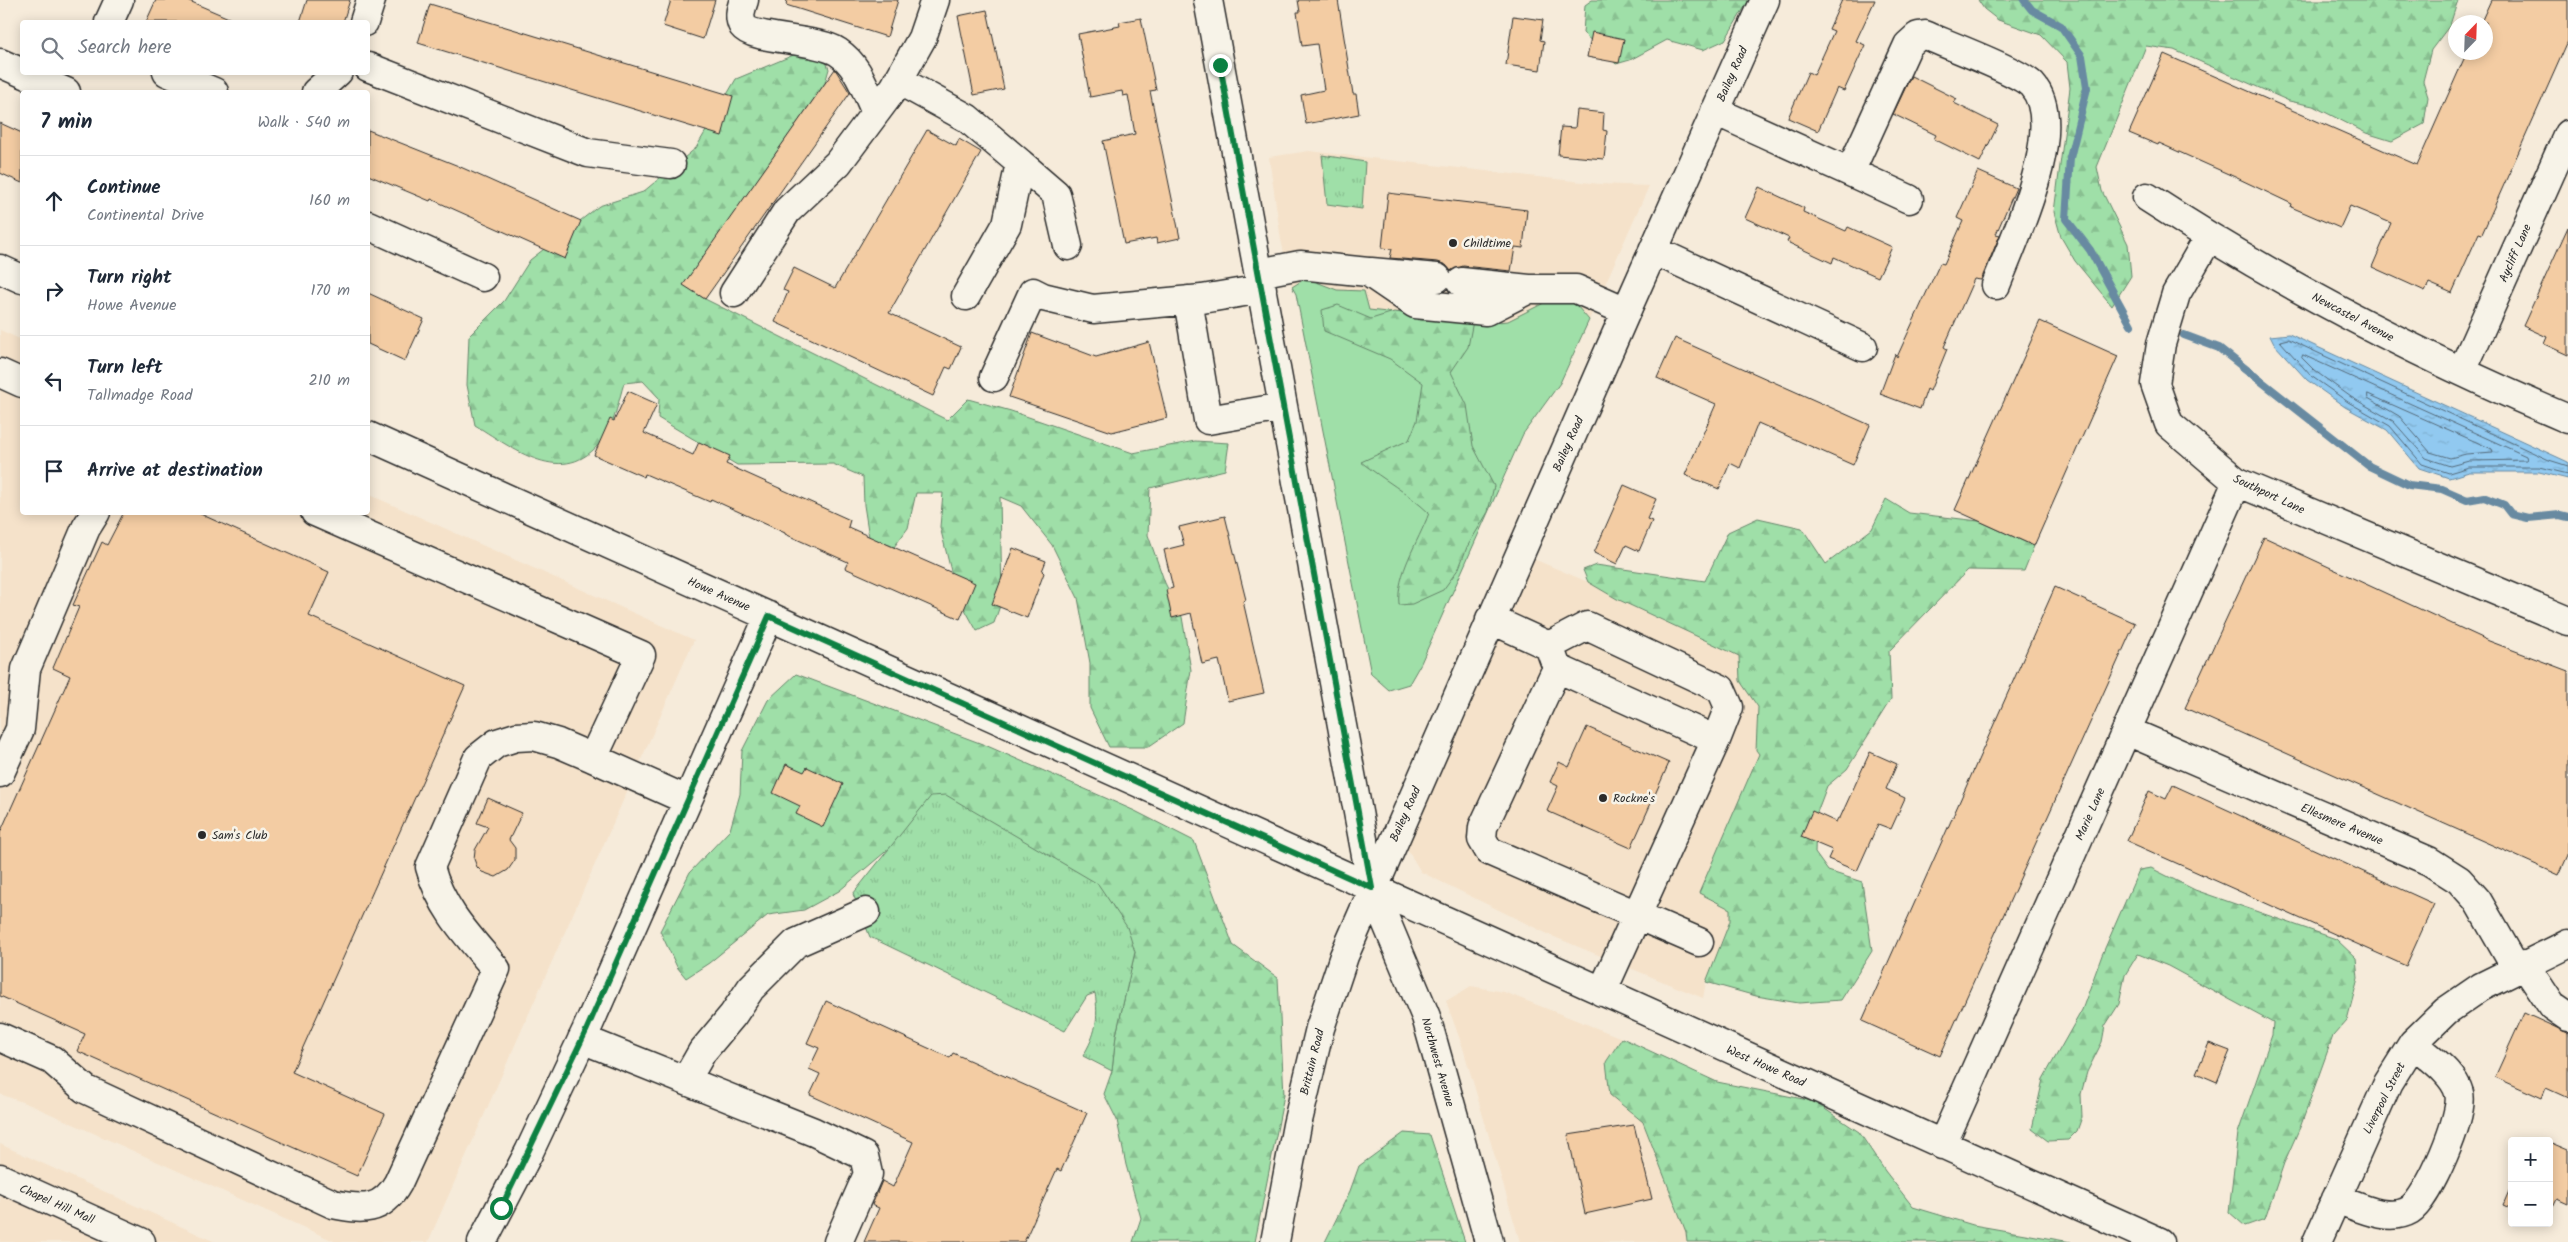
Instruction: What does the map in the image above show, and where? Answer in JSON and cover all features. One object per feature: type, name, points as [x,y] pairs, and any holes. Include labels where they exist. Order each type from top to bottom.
[{"type":"street","points":[[110,20],[119,0]]},
{"type":"street","points":[[365,20],[372,0]]},
{"type":"street","points":[[744,0],[740,14],[742,24],[752,33],[823,45],[847,59],[859,73],[876,112]]},
{"type":"street","points":[[734,293],[788,211],[838,163],[898,80],[922,38],[935,0]]},
{"type":"street","name":"Northwest Avenue","points":[[1208,0],[1372,888],[1426,1017],[1489,1242]]},
{"type":"street","name":"Bailey Road","points":[[1372,888],[1765,0]]},
{"type":"street","points":[[1850,172],[1908,45],[1918,36],[1925,35],[2024,79],[2032,85],[2041,105],[2043,120],[2044,139],[2040,164],[2028,204],[1996,285]]},
{"type":"street","points":[[0,63],[20,72]]},
{"type":"street","points":[[370,69],[588,153],[671,164]]},
{"type":"street","points":[[27,75],[61,90]]},
{"type":"street","points":[[174,75],[209,90]]},
{"type":"street","points":[[318,90],[335,75]]},
{"type":"street","points":[[898,80],[967,118],[1056,194],[1068,246]]},
{"type":"street","points":[[1715,111],[1909,199]]},
{"type":"street","name":"Aycliff Lane","points":[[2462,371],[2568,134]]},
{"type":"street","points":[[966,296],[1007,224],[1020,163]]},
{"type":"street","name":"Newcastel Avenue","points":[[2147,197],[2209,237],[2330,305],[2462,371],[2568,419]]},
{"type":"street","points":[[370,226],[483,277]]},
{"type":"street","name":"Southport Lane","points":[[2209,237],[2176,294],[2161,344],[2155,384],[2169,424],[2237,482],[2568,621]]},
{"type":"street","points":[[1653,250],[1863,347]]},
{"type":"street","points":[[994,377],[1032,292],[1094,310],[1188,300],[1260,281],[1300,265],[1530,289],[1576,289],[1626,311]]},
{"type":"street","points":[[0,269],[20,278]]},
{"type":"street","points":[[1368,272],[1415,304],[1486,311],[1530,289]]},
{"type":"street","points":[[1188,300],[1208,420],[1283,407]]},
{"type":"street","points":[[0,373],[20,382]]},
{"type":"street","name":"Howe Avenue","points":[[370,437],[1372,888]]},
{"type":"street","name":"Marie Lane","points":[[1942,1145],[2237,482]]},
{"type":"street","points":[[0,773],[20,729],[26,669],[86,528],[94,515]]},
{"type":"street","points":[[322,515],[641,656],[593,758]]},
{"type":"street","points":[[482,1242],[529,1152],[582,1039],[769,616]]},
{"type":"street","points":[[1490,620],[1553,657],[1716,740]]},
{"type":"street","points":[[1602,992],[1637,915],[1716,740],[1729,707],[1721,689],[1587,626],[1553,657],[1483,827],[1482,839],[1489,851],[1637,915],[1699,942]]},
{"type":"street","name":"Ellesmere Avenue","points":[[2126,731],[2428,861],[2459,880],[2477,900],[2520,966],[2552,1006],[2568,1017]]},
{"type":"street","points":[[0,1037],[52,1060],[85,1089],[333,1204],[366,1208],[381,1203],[392,1196],[398,1184],[496,969],[457,924],[447,909],[435,885],[430,867],[478,758],[497,743],[516,737],[534,736],[558,743],[687,800]]},
{"type":"street","name":"West Howe Road","points":[[1372,888],[2160,1242]]},
{"type":"street","name":"Brittain Road","points":[[1275,1242],[1297,1125],[1320,1028],[1344,956],[1372,888]]},
{"type":"street","points":[[686,1080],[702,1052],[733,1015],[751,988],[796,943],[866,912]]},
{"type":"street","name":"Liverpool Street","points":[[2317,1242],[2388,1083],[2412,1043],[2446,1011],[2481,987],[2520,966],[2568,944]]},
{"type":"street","points":[[582,1039],[814,1132],[864,1156],[868,1174],[838,1242]]},
{"type":"street","points":[[2336,1199],[2376,1213],[2394,1215],[2410,1210],[2427,1189],[2456,1124],[2459,1093],[2450,1078],[2412,1043]]},
{"type":"street","name":"Chapel Hill Mall","points":[[0,1178],[141,1242]]},
{"type":"shaded area","points":[[1309,151],[1600,184],[1649,186],[1589,320],[1571,299],[1558,296],[1508,321],[1487,323],[1369,310],[1364,291],[1337,290],[1306,278],[1292,287],[1281,240],[1269,157]]},
{"type":"shaded area","points":[[0,330],[20,339],[20,515],[370,515],[370,495],[694,640],[428,1242],[336,1242],[33,1106],[0,1094]]},
{"type":"shaded area","points":[[1529,557],[1588,582],[1617,599],[1739,656],[1740,681],[1758,707],[1756,750],[1759,754],[1699,893],[1730,909],[1730,921],[1706,982],[1703,998],[1552,936],[1421,872],[1404,844]]},
{"type":"shaded area","points":[[1471,986],[1504,992],[1622,1038],[1606,1062],[1610,1095],[1643,1122],[1686,1232],[1687,1242],[1520,1242],[1463,1048],[1446,1001]]},
{"type":"shaded area","points":[[0,1144],[215,1242],[0,1242]]},
{"type":"green space","points":[[1592,0],[1749,0],[1725,40],[1703,50],[1667,40],[1630,60],[1616,64],[1583,33],[1585,5]]},
{"type":"green space","points":[[1978,0],[2461,0],[2457,3],[2453,15],[2448,15],[2448,28],[2431,50],[2423,81],[2428,97],[2424,124],[2392,141],[2366,133],[2313,106],[2289,101],[2174,50],[2146,46],[2097,167],[2102,191],[2128,244],[2131,276],[2112,306],[2075,261],[2061,237],[2054,212],[2070,88],[2067,62],[2041,35],[1998,20],[1984,9]]},
{"type":"green space","points":[[796,54],[825,59],[829,69],[825,83],[684,285],[705,299],[947,420],[968,399],[1011,411],[1133,453],[1195,441],[1229,443],[1225,470],[1150,488],[1148,535],[1165,583],[1182,617],[1191,670],[1183,723],[1148,747],[1109,747],[1090,708],[1090,663],[1078,598],[1052,545],[1021,506],[1000,497],[1002,600],[994,623],[977,631],[957,595],[940,527],[943,493],[916,493],[908,528],[894,547],[869,537],[864,505],[863,477],[833,464],[737,465],[658,418],[659,398],[643,381],[624,383],[614,417],[606,435],[591,452],[576,461],[559,464],[525,455],[475,425],[467,385],[469,336],[504,301],[530,260],[599,206],[643,192],[696,148],[736,79]]},
{"type":"green space","points":[[1322,155],[1365,162],[1362,209],[1327,204]]},
{"type":"green space","points":[[1306,278],[1337,290],[1364,291],[1369,310],[1487,323],[1508,321],[1558,296],[1571,299],[1589,320],[1560,383],[1523,434],[1421,663],[1409,684],[1389,690],[1371,674],[1296,294],[1292,287]]},
{"type":"green space","points":[[1338,305],[1371,319],[1394,312],[1473,321],[1468,347],[1451,372],[1467,405],[1473,446],[1494,486],[1488,512],[1467,547],[1459,568],[1443,590],[1412,604],[1399,605],[1401,581],[1429,513],[1413,499],[1361,462],[1409,440],[1417,421],[1423,383],[1390,359],[1324,331],[1322,310]]},
{"type":"green space","points":[[1886,499],[1909,513],[1979,521],[2034,546],[2024,571],[1968,570],[1889,651],[1891,699],[1847,769],[1827,786],[1816,815],[1815,853],[1828,871],[1862,882],[1872,951],[1841,1000],[1799,1003],[1756,996],[1706,982],[1730,921],[1730,909],[1699,893],[1759,754],[1756,750],[1758,707],[1740,681],[1739,656],[1617,599],[1588,582],[1583,570],[1596,565],[1705,581],[1728,532],[1758,518],[1802,528],[1826,564],[1872,529]]},
{"type":"green space","points":[[796,674],[985,745],[1135,811],[1194,841],[1233,945],[1278,978],[1284,1095],[1255,1242],[1133,1242],[1141,1218],[1126,1165],[1117,1120],[1104,1094],[1112,1071],[1116,1035],[1135,952],[891,847],[839,891],[804,910],[768,915],[709,963],[686,978],[677,967],[660,931],[690,872],[730,830],[740,794],[742,751],[768,700]]},
{"type":"green space","points":[[946,795],[1098,884],[1127,927],[1135,952],[1116,1035],[1112,1071],[1083,1056],[1094,1033],[1097,1011],[1095,993],[1087,996],[1065,1031],[870,937],[853,894],[931,796]]},
{"type":"green space","points":[[2151,868],[2195,890],[2336,939],[2356,958],[2358,978],[2347,1020],[2333,1036],[2301,1125],[2284,1163],[2265,1219],[2245,1226],[2229,1212],[2238,1133],[2272,1035],[2273,1023],[2168,966],[2138,954],[2125,975],[2119,1004],[2105,1026],[2102,1042],[2087,1072],[2081,1094],[2082,1117],[2077,1131],[2068,1140],[2048,1141],[2032,1129],[2043,1079],[2082,1010],[2102,955],[2139,870]]},
{"type":"green space","points":[[1622,1038],[1717,1082],[1813,1101],[1859,1132],[1885,1171],[1913,1207],[1973,1225],[2071,1242],[1687,1242],[1686,1232],[1643,1122],[1610,1095],[1606,1062]]},
{"type":"green space","points":[[1404,1133],[1430,1135],[1465,1242],[1325,1242],[1350,1191],[1359,1166]]},
{"type":"water","points":[[2289,334],[2568,462],[2568,479],[2539,472],[2469,472],[2449,478],[2419,468],[2387,430],[2345,407],[2307,380],[2274,344],[2270,336]]},
{"type":"building","points":[[156,0],[187,0],[233,20],[147,20]]},
{"type":"building","points":[[307,0],[350,0],[344,20],[301,20]]},
{"type":"building","points":[[671,0],[715,0],[703,39],[663,26]]},
{"type":"building","points":[[787,0],[898,0],[887,37],[786,5]]},
{"type":"building","points":[[1298,0],[1338,0],[1353,94],[1356,94],[1359,114],[1306,124],[1301,95],[1324,90],[1317,44],[1302,46],[1297,12],[1300,12]]},
{"type":"building","points":[[1842,0],[1875,0],[1856,41],[1865,45],[1844,91],[1837,88],[1818,131],[1788,118],[1808,72],[1814,75],[1834,31],[1829,29]]},
{"type":"building","points":[[2491,0],[2568,0],[2568,41],[2482,234],[2479,233],[2452,293],[2429,283],[2425,291],[2372,267],[2391,223],[2350,206],[2340,228],[2291,207],[2292,204],[2235,177],[2159,143],[2158,145],[2129,133],[2164,54],[2417,165],[2463,60],[2493,60],[2493,15],[2484,15]]},
{"type":"building","points":[[430,4],[733,96],[722,136],[418,43]]},
{"type":"building","points":[[987,10],[1004,89],[974,95],[958,16]]},
{"type":"building","points":[[1513,16],[1543,20],[1540,40],[1544,41],[1540,70],[1506,65]]},
{"type":"building","points":[[1141,18],[1156,90],[1150,91],[1180,238],[1157,243],[1156,238],[1124,244],[1103,141],[1135,134],[1128,95],[1123,96],[1122,91],[1090,97],[1078,34],[1120,26],[1119,22]]},
{"type":"building","points":[[1592,32],[1624,39],[1619,63],[1587,57]]},
{"type":"building","points":[[835,69],[850,93],[705,299],[683,285]]},
{"type":"building","points":[[1911,76],[1957,99],[1954,103],[1998,125],[1980,162],[1934,139],[1936,135],[1893,114]]},
{"type":"building","points":[[1577,110],[1604,113],[1603,130],[1607,131],[1604,159],[1558,155],[1561,127],[1575,128]]},
{"type":"building","points":[[0,123],[20,132],[20,182],[0,173]]},
{"type":"building","points":[[927,130],[956,146],[959,139],[981,152],[889,313],[961,347],[951,369],[946,367],[933,396],[775,322],[788,292],[783,290],[794,268],[835,288]]},
{"type":"building","points":[[370,131],[456,165],[581,221],[565,259],[431,199],[430,201],[370,176]]},
{"type":"building","points":[[1978,171],[2016,188],[1996,234],[2000,235],[1981,280],[1974,279],[1944,347],[1947,349],[1930,391],[1927,389],[1920,409],[1880,394],[1895,354],[1897,357],[1940,263],[1944,264],[1963,221],[1957,218]]},
{"type":"building","points":[[1759,187],[1804,208],[1803,212],[1846,231],[1848,227],[1892,247],[1878,277],[1834,257],[1832,263],[1787,242],[1789,238],[1745,218]]},
{"type":"building","name":"Childtime","points":[[1388,193],[1527,210],[1523,248],[1515,247],[1511,271],[1463,266],[1451,271],[1446,265],[1438,262],[1390,258],[1392,249],[1382,248]]},
{"type":"building","points":[[2568,227],[2568,355],[2544,344],[2547,337],[2523,326]]},
{"type":"building","points":[[370,294],[424,319],[405,361],[370,345]]},
{"type":"building","points":[[2040,321],[2118,356],[2034,546],[1955,510]]},
{"type":"building","points":[[1032,333],[1096,357],[1149,342],[1167,418],[1112,432],[1009,397]]},
{"type":"building","points":[[1675,338],[1870,425],[1853,465],[1758,423],[1740,468],[1730,463],[1719,489],[1685,475],[1716,404],[1657,378]]},
{"type":"building","points":[[628,391],[657,404],[644,433],[693,455],[699,442],[730,456],[726,464],[850,520],[848,527],[975,583],[960,619],[845,568],[848,562],[711,499],[710,502],[645,474],[644,477],[594,455],[610,419],[614,421]]},
{"type":"building","points":[[1624,485],[1656,499],[1647,519],[1652,521],[1639,551],[1626,545],[1617,564],[1594,553]]},
{"type":"building","points":[[122,515],[203,515],[329,572],[309,616],[465,686],[292,1072],[385,1114],[357,1176],[77,1051],[85,1034],[0,996],[0,833],[70,676],[53,668],[79,607],[73,605],[102,542],[107,545]]},
{"type":"building","points":[[1225,516],[1246,600],[1243,601],[1264,693],[1228,701],[1219,660],[1202,664],[1191,613],[1172,618],[1166,590],[1173,588],[1164,550],[1184,545],[1179,527]]},
{"type":"building","points":[[2264,537],[2489,641],[2568,671],[2568,855],[2559,875],[2185,708]]},
{"type":"building","points":[[1013,548],[1046,561],[1042,571],[1044,573],[1027,618],[992,604]]},
{"type":"building","points":[[2055,587],[2135,623],[1940,1056],[1862,1021]]},
{"type":"building","name":"Rockne's","points":[[1587,727],[1669,763],[1631,848],[1547,811],[1558,786],[1550,782],[1559,762],[1569,767]]},
{"type":"building","points":[[1870,752],[1897,764],[1886,789],[1905,798],[1891,829],[1878,824],[1857,871],[1828,859],[1832,850],[1801,837],[1812,811],[1836,822],[1840,818]]},
{"type":"building","points":[[786,764],[804,772],[807,767],[843,784],[823,827],[796,814],[800,806],[773,793]]},
{"type":"building","points":[[2173,785],[2434,904],[2406,966],[2127,841],[2149,791],[2166,799]]},
{"type":"building","points":[[488,798],[522,813],[509,840],[515,848],[515,860],[508,870],[496,877],[482,872],[477,867],[474,859],[475,850],[488,827],[477,823]]},
{"type":"building","points":[[826,1001],[950,1058],[953,1053],[1087,1113],[1061,1171],[1057,1169],[1024,1242],[864,1242],[879,1208],[872,1205],[882,1181],[893,1187],[913,1142],[810,1095],[820,1074],[809,1069],[819,1048],[807,1043]]},
{"type":"building","points":[[2524,1013],[2568,1033],[2568,1098],[2546,1088],[2542,1098],[2495,1077]]},
{"type":"building","points":[[2209,1043],[2230,1051],[2217,1082],[2196,1073]]},
{"type":"building","points":[[1634,1125],[1652,1199],[1585,1214],[1568,1135]]},
{"type":"building","points":[[2553,1144],[2568,1150],[2568,1203],[2557,1198],[2553,1206]]},
{"type":"building","points":[[2508,1193],[2508,1207],[2503,1205]]},
{"type":"waterway","points":[[2024,0],[2032,10],[2061,26],[2082,56],[2087,88],[2070,158],[2066,219],[2090,250],[2131,325]]},
{"type":"waterway","points":[[2184,335],[2219,348],[2369,466],[2409,485],[2442,489],[2467,500],[2484,497],[2504,505],[2511,514],[2528,518],[2560,515],[2568,517]]},
{"type":"place","name":"Childtime","points":[[1453,243]]},
{"type":"place","name":"Rockne's","points":[[1603,798]]},
{"type":"place","name":"Sam's Club","points":[[202,835]]},
{"type":"route","points":[[501,1208],[586,1031],[769,616],[1372,888],[1220,65]]}]
